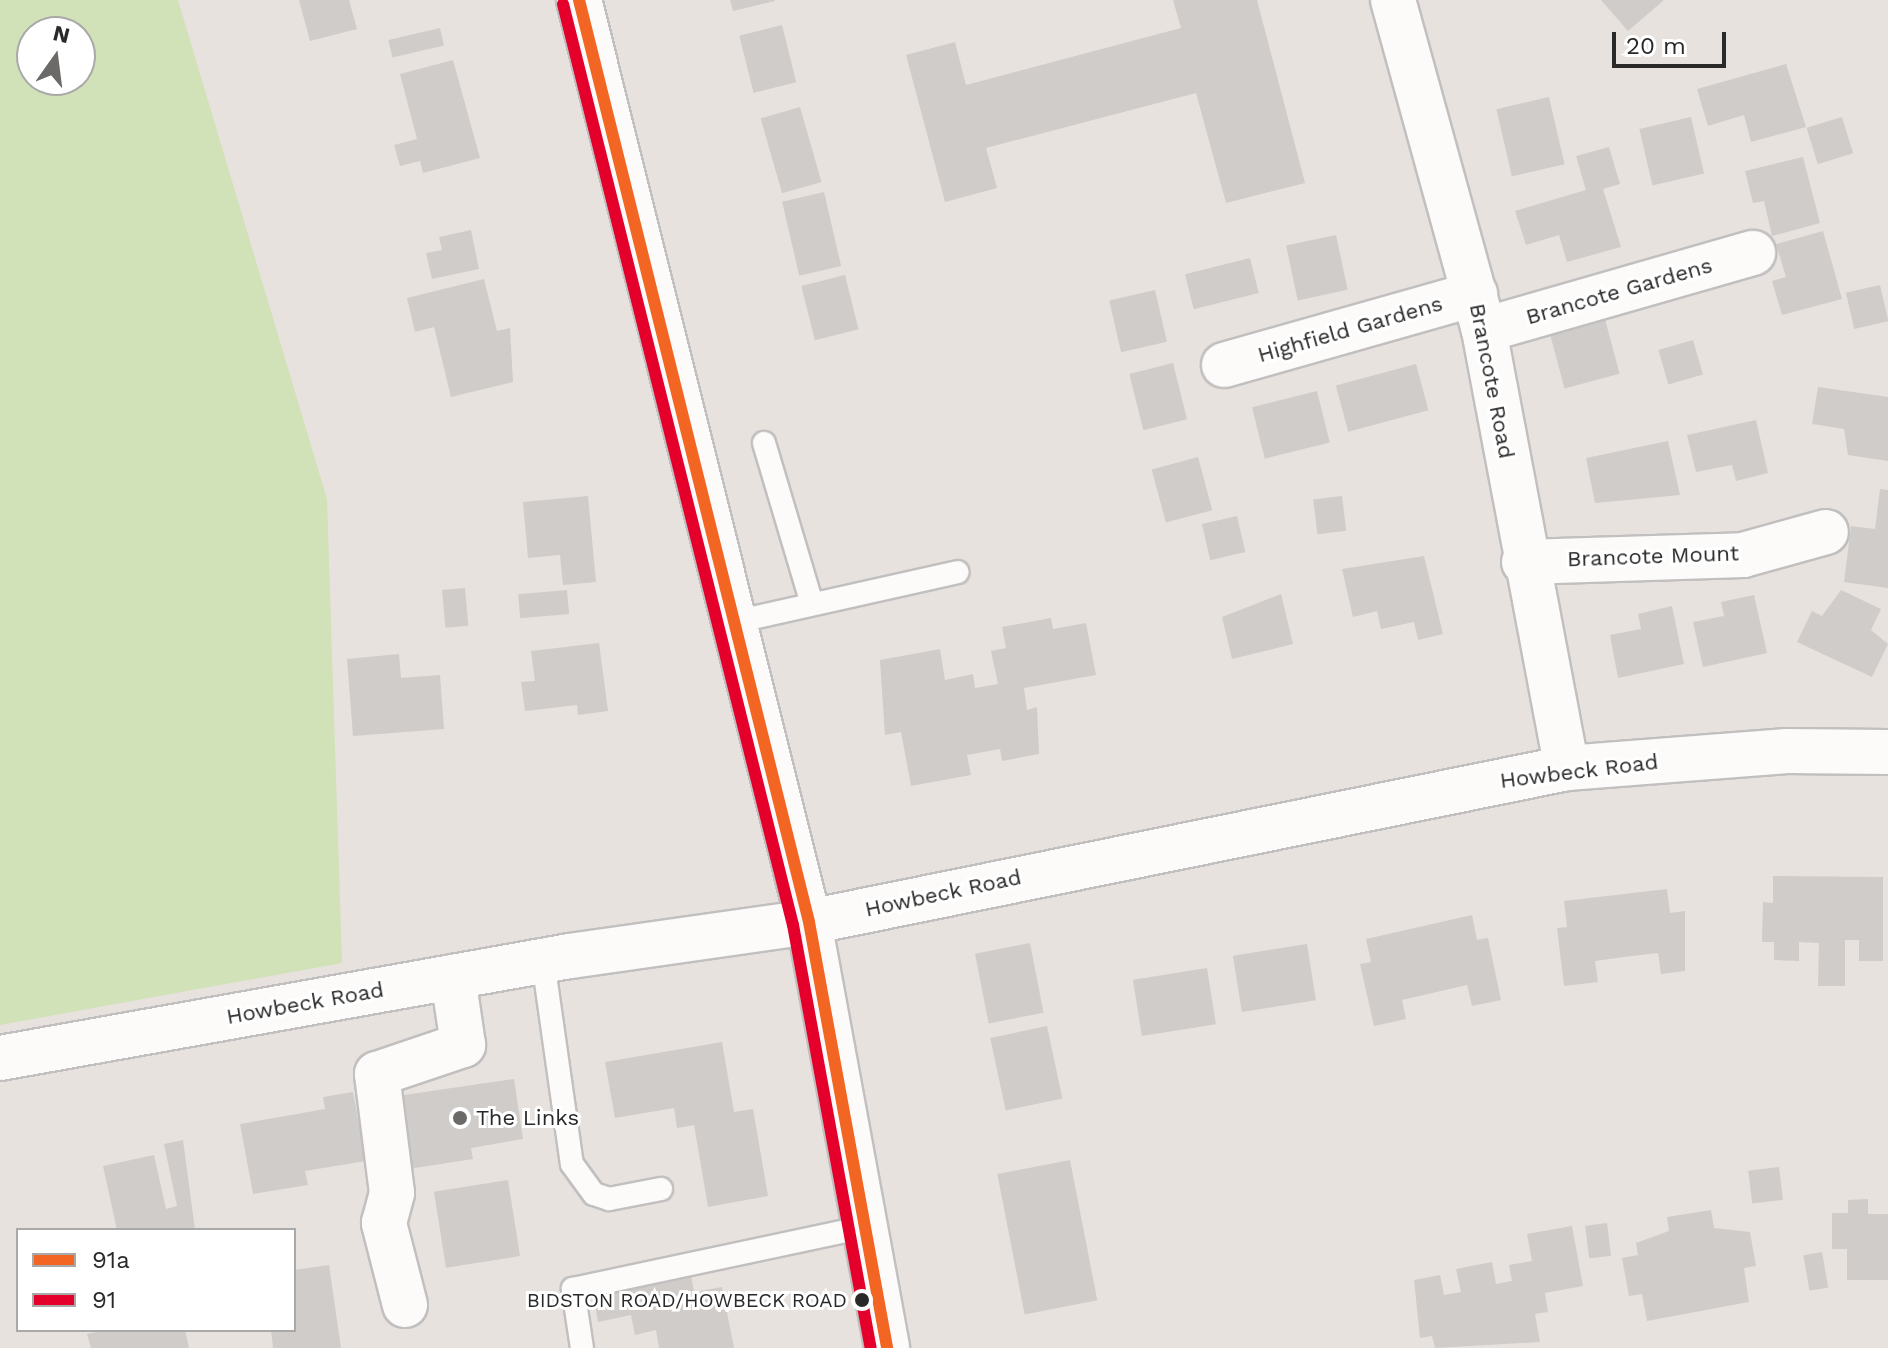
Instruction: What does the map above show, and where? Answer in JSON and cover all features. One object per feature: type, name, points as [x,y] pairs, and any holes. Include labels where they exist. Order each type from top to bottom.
[{"type":"street","points":[[579,0],[809,922],[887,1348]]},
{"type":"street","name":"Brancote Road","points":[[1393,0],[1480,312],[1524,562],[1567,768]]},
{"type":"street","name":"Brancote Gardens","points":[[1480,312],[1753,253]]},
{"type":"street","name":"Highfield Gardens","points":[[1224,365],[1480,312]]},
{"type":"street","name":"Brancote Mount","points":[[1524,562],[1743,555],[1826,532]]},
{"type":"street","name":"Howbeck Road","points":[[0,1058],[543,961],[809,922],[1567,768],[1787,751],[1888,752]]},
{"type":"street","points":[[405,1305],[384,1223],[392,1193],[377,1074],[463,1045],[453,977]]},
{"type":"lane","points":[[764,443],[812,604]]},
{"type":"lane","points":[[734,622],[957,572]]},
{"type":"lane","points":[[543,961],[572,1164],[601,1196],[661,1189]]},
{"type":"lane","points":[[582,1348],[573,1289],[864,1227]]},
{"type":"green space","points":[[0,0],[178,0],[327,499],[342,963],[0,1025]]},
{"type":"building","points":[[299,0],[349,0],[357,29],[310,41]]},
{"type":"building","points":[[730,0],[775,0],[775,1],[733,11]]},
{"type":"building","points":[[1173,0],[1257,0],[1305,183],[1226,203],[1196,93],[986,148],[997,188],[945,202],[906,55],[955,42],[966,85],[1181,28]]},
{"type":"building","points":[[1601,0],[1664,0],[1628,31]]},
{"type":"building","points":[[782,25],[796,82],[754,93],[739,36]]},
{"type":"building","points":[[440,28],[444,46],[392,57],[388,40]]},
{"type":"building","points":[[453,60],[480,158],[423,173],[420,161],[400,166],[394,145],[417,139],[400,74]]},
{"type":"building","points":[[1786,64],[1806,127],[1751,142],[1744,115],[1708,126],[1697,89]]},
{"type":"building","points":[[1549,97],[1565,164],[1512,176],[1496,109]]},
{"type":"building","points":[[800,107],[821,182],[782,193],[761,118]]},
{"type":"building","points":[[1691,117],[1704,174],[1652,185],[1639,129]]},
{"type":"building","points":[[1842,117],[1853,153],[1818,164],[1807,128]]},
{"type":"building","points":[[1609,147],[1620,184],[1603,189],[1621,247],[1567,262],[1559,235],[1526,245],[1515,211],[1586,190],[1576,156]]},
{"type":"building","points":[[1803,157],[1820,223],[1772,236],[1764,201],[1753,203],[1745,171]]},
{"type":"building","points":[[824,192],[841,266],[799,276],[782,202]]},
{"type":"building","points":[[471,230],[479,269],[432,279],[426,253],[442,250],[439,237]]},
{"type":"building","points":[[1823,231],[1842,299],[1782,315],[1772,281],[1786,277],[1776,244]]},
{"type":"building","points":[[1336,235],[1348,290],[1298,300],[1286,246]]},
{"type":"building","points":[[1250,258],[1259,293],[1194,309],[1185,274]]},
{"type":"building","points":[[845,275],[859,329],[815,340],[801,286]]},
{"type":"building","points":[[484,279],[497,331],[510,328],[513,382],[451,397],[434,327],[415,332],[407,298]]},
{"type":"building","points":[[1880,285],[1888,321],[1854,329],[1846,293]]},
{"type":"building","points":[[1155,290],[1167,342],[1121,352],[1109,301]]},
{"type":"building","points":[[1602,308],[1620,374],[1565,388],[1547,323]]},
{"type":"building","points":[[1693,340],[1703,375],[1668,385],[1658,350]]},
{"type":"building","points":[[1173,363],[1187,419],[1143,430],[1129,374]]},
{"type":"building","points":[[1416,364],[1428,410],[1348,432],[1336,385]]},
{"type":"building","points":[[1818,387],[1888,397],[1888,461],[1848,455],[1844,429],[1812,424]]},
{"type":"building","points":[[1317,391],[1330,442],[1265,459],[1252,407]]},
{"type":"building","points":[[1756,420],[1768,473],[1736,481],[1732,465],[1696,472],[1687,435]]},
{"type":"building","points":[[1668,441],[1680,495],[1595,503],[1586,458]]},
{"type":"building","points":[[1198,457],[1212,510],[1166,523],[1152,469]]},
{"type":"building","points":[[1880,489],[1888,490],[1888,588],[1844,582],[1851,526],[1875,529]]},
{"type":"building","points":[[588,496],[596,582],[563,585],[560,555],[528,558],[523,502]]},
{"type":"building","points":[[1342,496],[1346,531],[1317,534],[1313,500]]},
{"type":"building","points":[[1237,516],[1245,552],[1210,560],[1202,524]]},
{"type":"building","points":[[1424,556],[1443,634],[1418,640],[1414,622],[1381,629],[1377,611],[1353,617],[1342,569]]},
{"type":"building","points":[[465,588],[468,626],[445,628],[442,590]]},
{"type":"building","points":[[567,590],[569,614],[520,618],[518,594]]},
{"type":"building","points":[[1841,590],[1881,609],[1871,630],[1888,644],[1872,677],[1797,642],[1812,611],[1822,616]]},
{"type":"building","points":[[1281,594],[1293,644],[1232,659],[1222,617]]},
{"type":"building","points":[[1754,595],[1767,653],[1703,667],[1693,622],[1724,616],[1721,602]]},
{"type":"building","points":[[1672,606],[1684,664],[1618,678],[1610,635],[1641,629],[1638,614]]},
{"type":"building","points":[[1051,618],[1053,629],[1086,623],[1096,675],[1024,688],[1027,710],[1037,707],[1039,754],[1002,761],[1000,749],[967,755],[971,775],[911,786],[901,732],[885,735],[880,660],[940,649],[945,680],[973,674],[975,688],[998,684],[991,651],[1006,648],[1002,627]]},
{"type":"building","points":[[599,643],[608,711],[578,715],[577,705],[525,711],[521,682],[535,681],[531,651]]},
{"type":"building","points":[[399,654],[401,678],[440,675],[444,729],[353,736],[347,659]]},
{"type":"building","points":[[1773,876],[1883,877],[1883,961],[1859,961],[1859,940],[1845,940],[1845,986],[1818,986],[1819,943],[1799,942],[1799,961],[1774,960],[1774,942],[1762,942],[1763,902],[1773,903]]},
{"type":"building","points":[[1667,889],[1670,913],[1685,911],[1685,971],[1661,974],[1658,953],[1624,957],[1595,961],[1598,982],[1564,986],[1557,928],[1567,927],[1564,901]]},
{"type":"building","points":[[1472,915],[1477,940],[1488,938],[1501,1000],[1472,1006],[1467,985],[1402,1000],[1406,1019],[1374,1026],[1360,964],[1371,962],[1366,939]]},
{"type":"building","points":[[1030,943],[1044,1013],[989,1023],[975,954]]},
{"type":"building","points":[[1307,944],[1316,1000],[1242,1012],[1233,956]]},
{"type":"building","points":[[1207,968],[1216,1024],[1142,1036],[1133,980]]},
{"type":"building","points":[[1047,1026],[1062,1098],[1006,1110],[990,1038]]},
{"type":"building","points":[[722,1042],[734,1112],[753,1109],[768,1196],[708,1207],[694,1125],[677,1128],[674,1108],[615,1118],[605,1062]]},
{"type":"building","name":"The Links","points":[[514,1079],[523,1139],[471,1148],[473,1159],[408,1169],[397,1096]]},
{"type":"building","points":[[353,1092],[366,1161],[305,1171],[308,1185],[253,1194],[240,1124],[325,1109],[323,1097]]},
{"type":"building","points":[[183,1140],[195,1228],[117,1228],[103,1166],[154,1155],[166,1209],[177,1206],[164,1144]]},
{"type":"building","points":[[1070,1160],[1097,1300],[1025,1314],[997,1174]]},
{"type":"building","points":[[1779,1167],[1783,1200],[1752,1204],[1748,1171]]},
{"type":"building","name":"The Links","points":[[508,1180],[520,1256],[446,1268],[434,1192]]},
{"type":"building","points":[[1868,1199],[1868,1214],[1888,1214],[1888,1280],[1847,1280],[1847,1249],[1832,1249],[1832,1213],[1848,1213],[1848,1200]]},
{"type":"building","points":[[1711,1210],[1714,1228],[1750,1232],[1756,1266],[1744,1268],[1749,1302],[1647,1321],[1642,1294],[1629,1296],[1622,1258],[1638,1255],[1636,1243],[1669,1231],[1667,1217]]},
{"type":"building","points":[[1607,1223],[1611,1256],[1589,1258],[1585,1226]]},
{"type":"building","points":[[1572,1226],[1583,1286],[1545,1293],[1548,1312],[1535,1314],[1540,1342],[1435,1348],[1432,1336],[1420,1338],[1414,1280],[1440,1275],[1444,1295],[1461,1292],[1456,1269],[1492,1262],[1496,1284],[1512,1281],[1509,1265],[1532,1261],[1527,1234]]},
{"type":"building","points":[[1822,1252],[1828,1287],[1810,1291],[1803,1255]]},
{"type":"building","points":[[329,1265],[341,1348],[273,1348],[271,1332],[296,1332],[296,1270]]},
{"type":"building","points":[[691,1275],[694,1292],[722,1287],[734,1348],[659,1348],[656,1330],[635,1335],[631,1315],[598,1322],[593,1295]]},
{"type":"building","points":[[185,1332],[189,1348],[91,1348],[87,1334]]},
{"type":"transit line","name":"91a","points":[[579,0],[809,922],[887,1348]]},
{"type":"transit line","name":"91","points":[[563,4],[793,925],[871,1348]]},
{"type":"place","name":"The Links","points":[[460,1118]]},
{"type":"place","name":"BIDSTON ROAD/HOWBECK ROAD","points":[[862,1300]]}]
